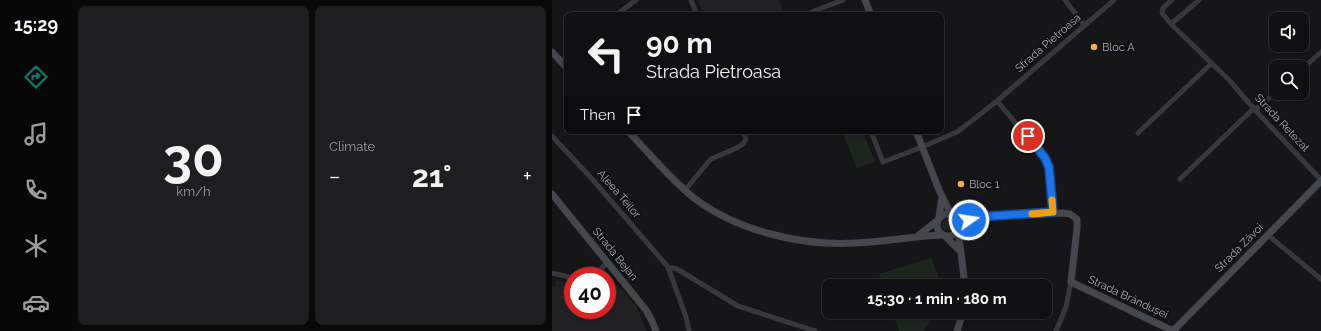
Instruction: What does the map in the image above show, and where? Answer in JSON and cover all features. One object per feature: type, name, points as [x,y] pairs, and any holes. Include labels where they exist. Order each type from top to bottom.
[{"type":"street","points":[[620,12],[636,0]]},
{"type":"street","points":[[691,0],[696,12]]},
{"type":"street","points":[[812,12],[843,0]]},
{"type":"street","points":[[865,0],[870,12]]},
{"type":"street","points":[[1065,0],[1084,25]]},
{"type":"street","name":"Strada Pietroasa","points":[[871,134],[883,162],[956,132],[997,101],[1114,0]]},
{"type":"street","name":"Strada Retezat","points":[[1172,0],[1162,10],[1162,13],[1171,24],[1212,63],[1321,180]]},
{"type":"street","points":[[1171,24],[1199,0]]},
{"type":"street","points":[[552,52],[564,65]]},
{"type":"street","points":[[1309,63],[1321,52]]},
{"type":"street","points":[[1138,133],[1212,63]]},
{"type":"street","points":[[1180,179],[1254,109],[1269,97]]},
{"type":"street","points":[[997,101],[1045,158],[1049,167],[1053,212]]},
{"type":"street","points":[[631,134],[685,190],[704,205],[716,212],[755,229],[782,237],[828,243],[854,244],[919,236],[952,236],[959,227]]},
{"type":"street","points":[[685,190],[710,160],[742,145],[746,139],[744,134]]},
{"type":"street","points":[[917,134],[942,196],[952,215],[958,220],[964,279]]},
{"type":"street","name":"Aleea Teilor","points":[[552,136],[593,180],[668,267],[686,317],[688,331]]},
{"type":"street","name":"Strada Zăvoi","points":[[1173,331],[1321,180]]},
{"type":"street","name":"Strada Bejan","points":[[552,194],[646,310],[656,331]]},
{"type":"street","points":[[942,196],[937,227],[961,252]]},
{"type":"street","name":"Strada Brândușei","points":[[952,215],[977,217],[1053,212],[1070,214],[1077,219],[1071,282],[1173,331]]},
{"type":"street","points":[[919,236],[945,214],[952,215]]},
{"type":"street","name":"Strada Brândușei","points":[[959,227],[977,217]]},
{"type":"street","points":[[1268,235],[1321,279]]},
{"type":"street","points":[[603,267],[608,262]]},
{"type":"street","name":"Aleea Teilor","points":[[668,267],[677,269],[738,306],[815,331]]},
{"type":"street","points":[[552,273],[564,276]]},
{"type":"street","points":[[1056,331],[1066,307],[1071,282]]},
{"type":"street","points":[[957,331],[961,319]]},
{"type":"shaded area","points":[[698,0],[779,0],[784,12],[703,12]]},
{"type":"shaded area","points":[[843,134],[864,134],[875,162],[857,168]]},
{"type":"shaded area","points":[[948,219],[952,221],[954,225],[952,229],[948,231],[944,229],[942,225],[944,221]]},
{"type":"shaded area","points":[[931,258],[939,279],[881,279],[879,274]]},
{"type":"shaded area","points":[[557,280],[564,282],[564,319],[616,319],[616,284],[637,307],[646,331],[552,331],[552,286],[554,287]]},
{"type":"shaded area","points":[[895,319],[930,319],[924,331],[899,331]]},
{"type":"slow traffic","points":[[1032,214],[1053,212],[1052,200]]},
{"type":"place","name":"Bloc A","points":[[1094,47]]},
{"type":"place","name":"Bloc 1","points":[[961,184]]},
{"type":"route","points":[[969,220],[977,217],[1053,212],[1049,167],[1045,158],[1028,136]]}]
